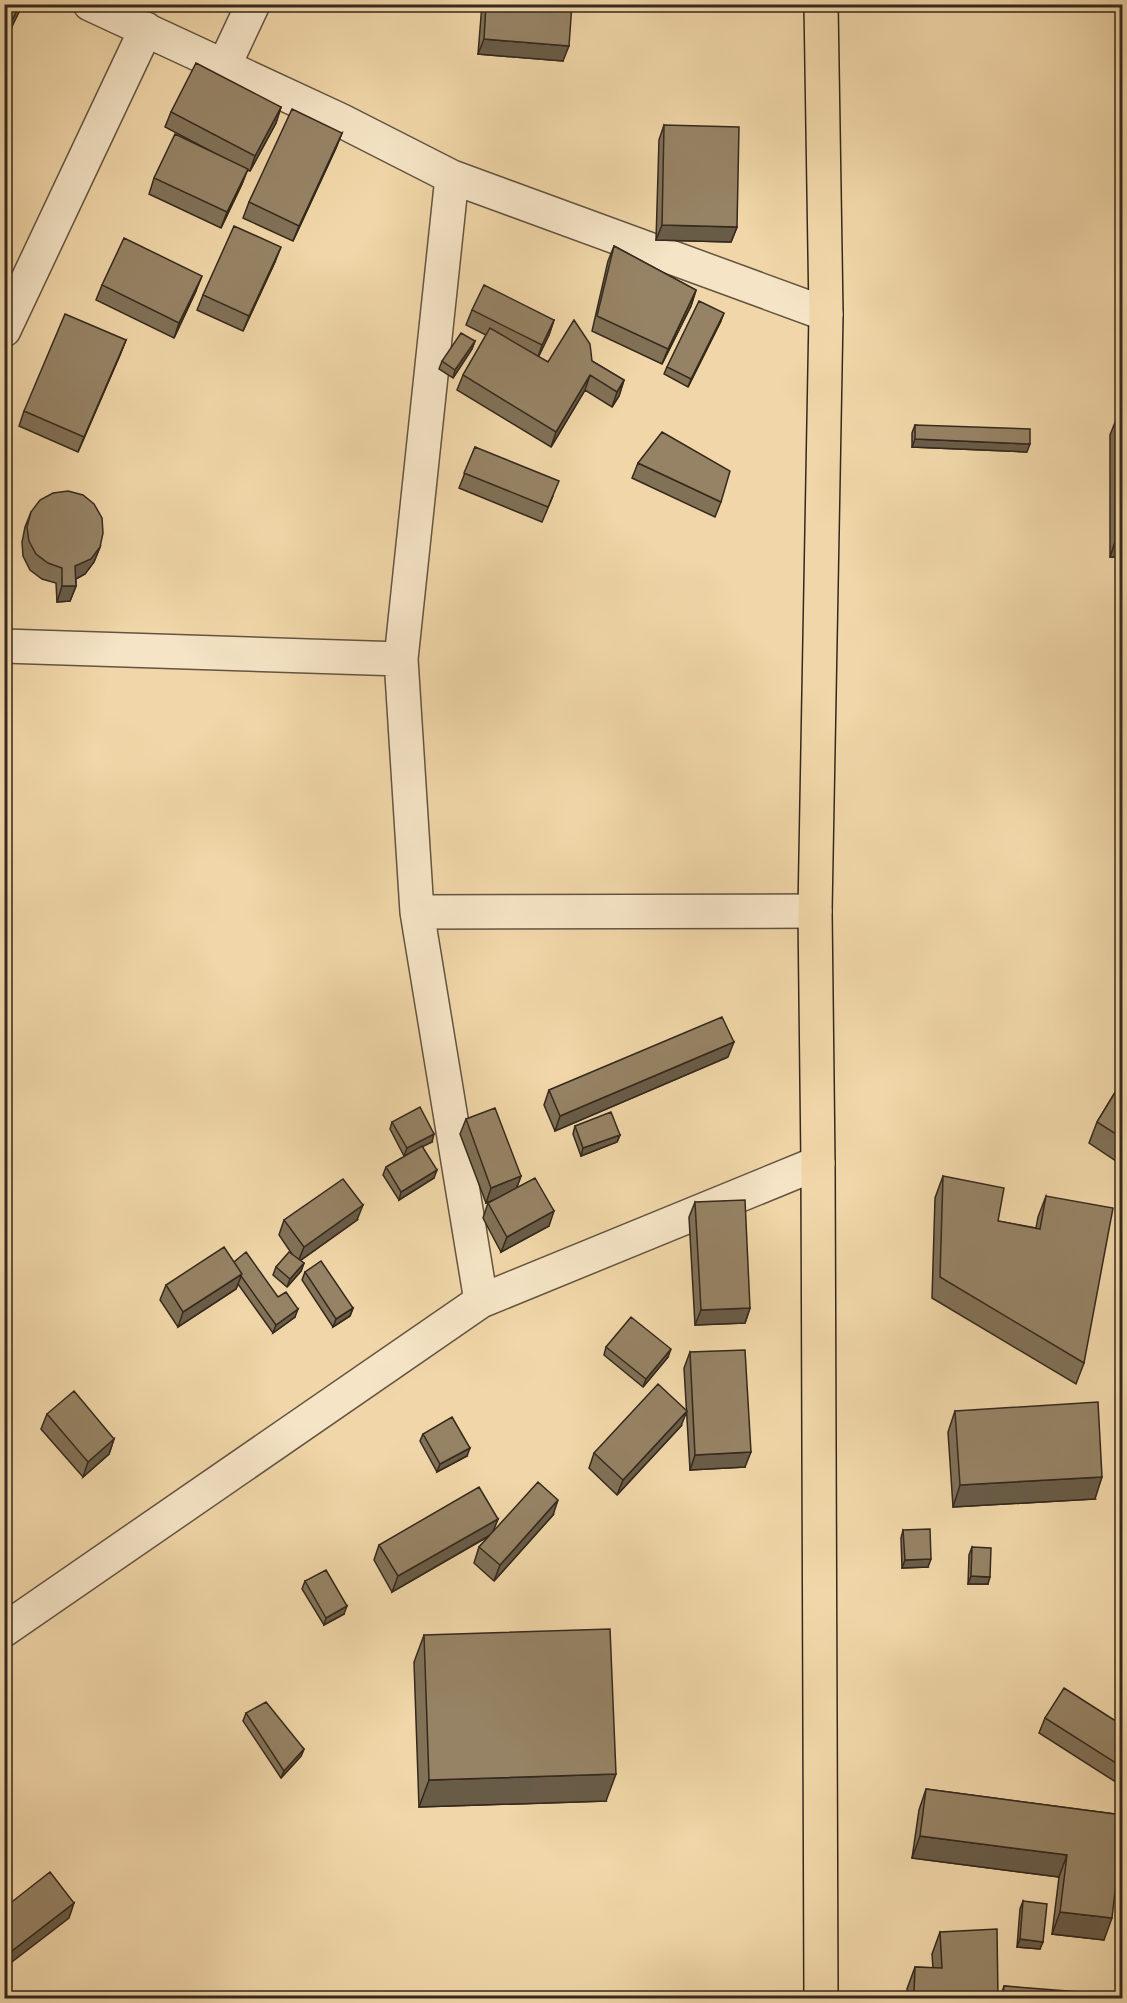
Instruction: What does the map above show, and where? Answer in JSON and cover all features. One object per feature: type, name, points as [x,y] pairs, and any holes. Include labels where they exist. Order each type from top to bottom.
[{"type":"highway","points":[[821,4],[825,314],[815,911],[821,1998]]},
{"type":"street","points":[[90,4],[340,120],[452,177],[825,314]]},
{"type":"street","points":[[224,66],[253,4]]},
{"type":"street","points":[[4,330],[146,29]]},
{"type":"street","points":[[452,177],[401,659],[417,912],[481,1301]]},
{"type":"street","points":[[4,646],[401,659]]},
{"type":"street","points":[[417,912],[815,911]]},
{"type":"street","points":[[4,1630],[481,1301],[818,1163]]},
{"type":"building","points":[[4,4],[20,4],[4,37]]},
{"type":"building","points":[[486,4],[572,4],[569,46],[484,39]]},
{"type":"building","points":[[196,63],[281,107],[255,156],[171,112]]},
{"type":"building","points":[[292,109],[342,133],[299,226],[249,202]]},
{"type":"building","points":[[664,125],[739,127],[737,227],[662,225]]},
{"type":"building","points":[[175,134],[248,169],[227,212],[154,178]]},
{"type":"building","points":[[234,226],[281,247],[249,316],[203,295]]},
{"type":"building","points":[[124,238],[202,276],[179,323],[102,285]]},
{"type":"building","points":[[614,246],[696,290],[668,349],[597,316]]},
{"type":"building","points":[[484,285],[554,320],[542,345],[472,310]]},
{"type":"building","points":[[699,301],[724,313],[691,379],[667,367]]},
{"type":"building","points":[[65,314],[126,340],[84,437],[24,411]]},
{"type":"building","points":[[574,320],[590,344],[592,361],[624,380],[617,392],[590,375],[556,432],[463,375],[490,328],[548,362]]},
{"type":"building","points":[[461,333],[475,341],[455,370],[442,361]]},
{"type":"building","points":[[1116,420],[1122,420],[1122,542],[1115,542]]},
{"type":"building","points":[[915,425],[1030,429],[1030,444],[915,439]]},
{"type":"building","points":[[662,432],[730,471],[721,502],[638,463]]},
{"type":"building","points":[[475,447],[559,481],[548,507],[464,473]]},
{"type":"building","points":[[68,491],[83,495],[94,504],[102,518],[103,533],[100,547],[91,559],[75,566],[76,586],[62,586],[62,568],[48,563],[36,554],[29,541],[27,527],[31,512],[40,500],[53,493]]},
{"type":"building","points":[[722,1017],[734,1042],[560,1116],[549,1090]]},
{"type":"building","points":[[1122,1081],[1122,1138],[1097,1122]]},
{"type":"building","points":[[420,1107],[434,1134],[407,1148],[392,1122]]},
{"type":"building","points":[[495,1108],[521,1176],[491,1188],[466,1119]]},
{"type":"building","points":[[611,1112],[620,1135],[583,1148],[575,1126]]},
{"type":"building","points":[[422,1146],[437,1170],[401,1192],[386,1167]]},
{"type":"building","points":[[943,1176],[1004,1188],[998,1221],[1040,1229],[1046,1196],[1113,1208],[1084,1363],[940,1277]]},
{"type":"building","points":[[535,1178],[554,1211],[507,1237],[488,1203]]},
{"type":"building","points":[[343,1179],[363,1205],[304,1247],[284,1220]]},
{"type":"building","points":[[745,1200],[750,1308],[701,1310],[695,1202]]},
{"type":"building","points":[[224,1247],[242,1274],[183,1312],[166,1285]]},
{"type":"building","points":[[246,1252],[278,1297],[286,1292],[298,1309],[276,1325],[241,1276],[234,1262]]},
{"type":"building","points":[[289,1252],[304,1263],[290,1279],[276,1267]]},
{"type":"building","points":[[321,1261],[353,1308],[336,1319],[305,1272]]},
{"type":"building","points":[[631,1317],[671,1349],[646,1379],[606,1347]]},
{"type":"building","points":[[745,1350],[751,1452],[695,1455],[690,1352]]},
{"type":"building","points":[[658,1384],[687,1411],[623,1480],[594,1453]]},
{"type":"building","points":[[74,1391],[114,1439],[88,1462],[47,1414]]},
{"type":"building","points":[[1098,1402],[1102,1477],[960,1485],[955,1411]]},
{"type":"building","points":[[452,1417],[470,1448],[440,1464],[423,1434]]},
{"type":"building","points":[[538,1482],[558,1500],[500,1565],[479,1547]]},
{"type":"building","points":[[479,1487],[498,1519],[398,1576],[379,1545]]},
{"type":"building","points":[[930,1529],[931,1559],[905,1560],[903,1530]]},
{"type":"building","points":[[972,1547],[991,1548],[990,1577],[971,1576]]},
{"type":"building","points":[[326,1570],[347,1606],[326,1618],[305,1581]]},
{"type":"building","points":[[610,1629],[616,1774],[429,1780],[424,1635]]},
{"type":"building","points":[[1064,1688],[1122,1725],[1122,1767],[1045,1718]]},
{"type":"building","points":[[266,1702],[304,1749],[284,1771],[246,1713]]},
{"type":"building","points":[[926,1789],[1122,1815],[1112,1918],[1060,1912],[1067,1855],[920,1836]]},
{"type":"building","points":[[50,1872],[74,1903],[4,1957],[4,1908]]},
{"type":"building","points":[[1023,1901],[1047,1904],[1043,1942],[1020,1939]]},
{"type":"building","points":[[997,1929],[998,1998],[941,1998],[941,1992],[914,1992],[915,1967],[942,1968],[940,1932]]},
{"type":"building","points":[[1004,1986],[1119,1995],[1118,1998],[1003,1998]]}]
